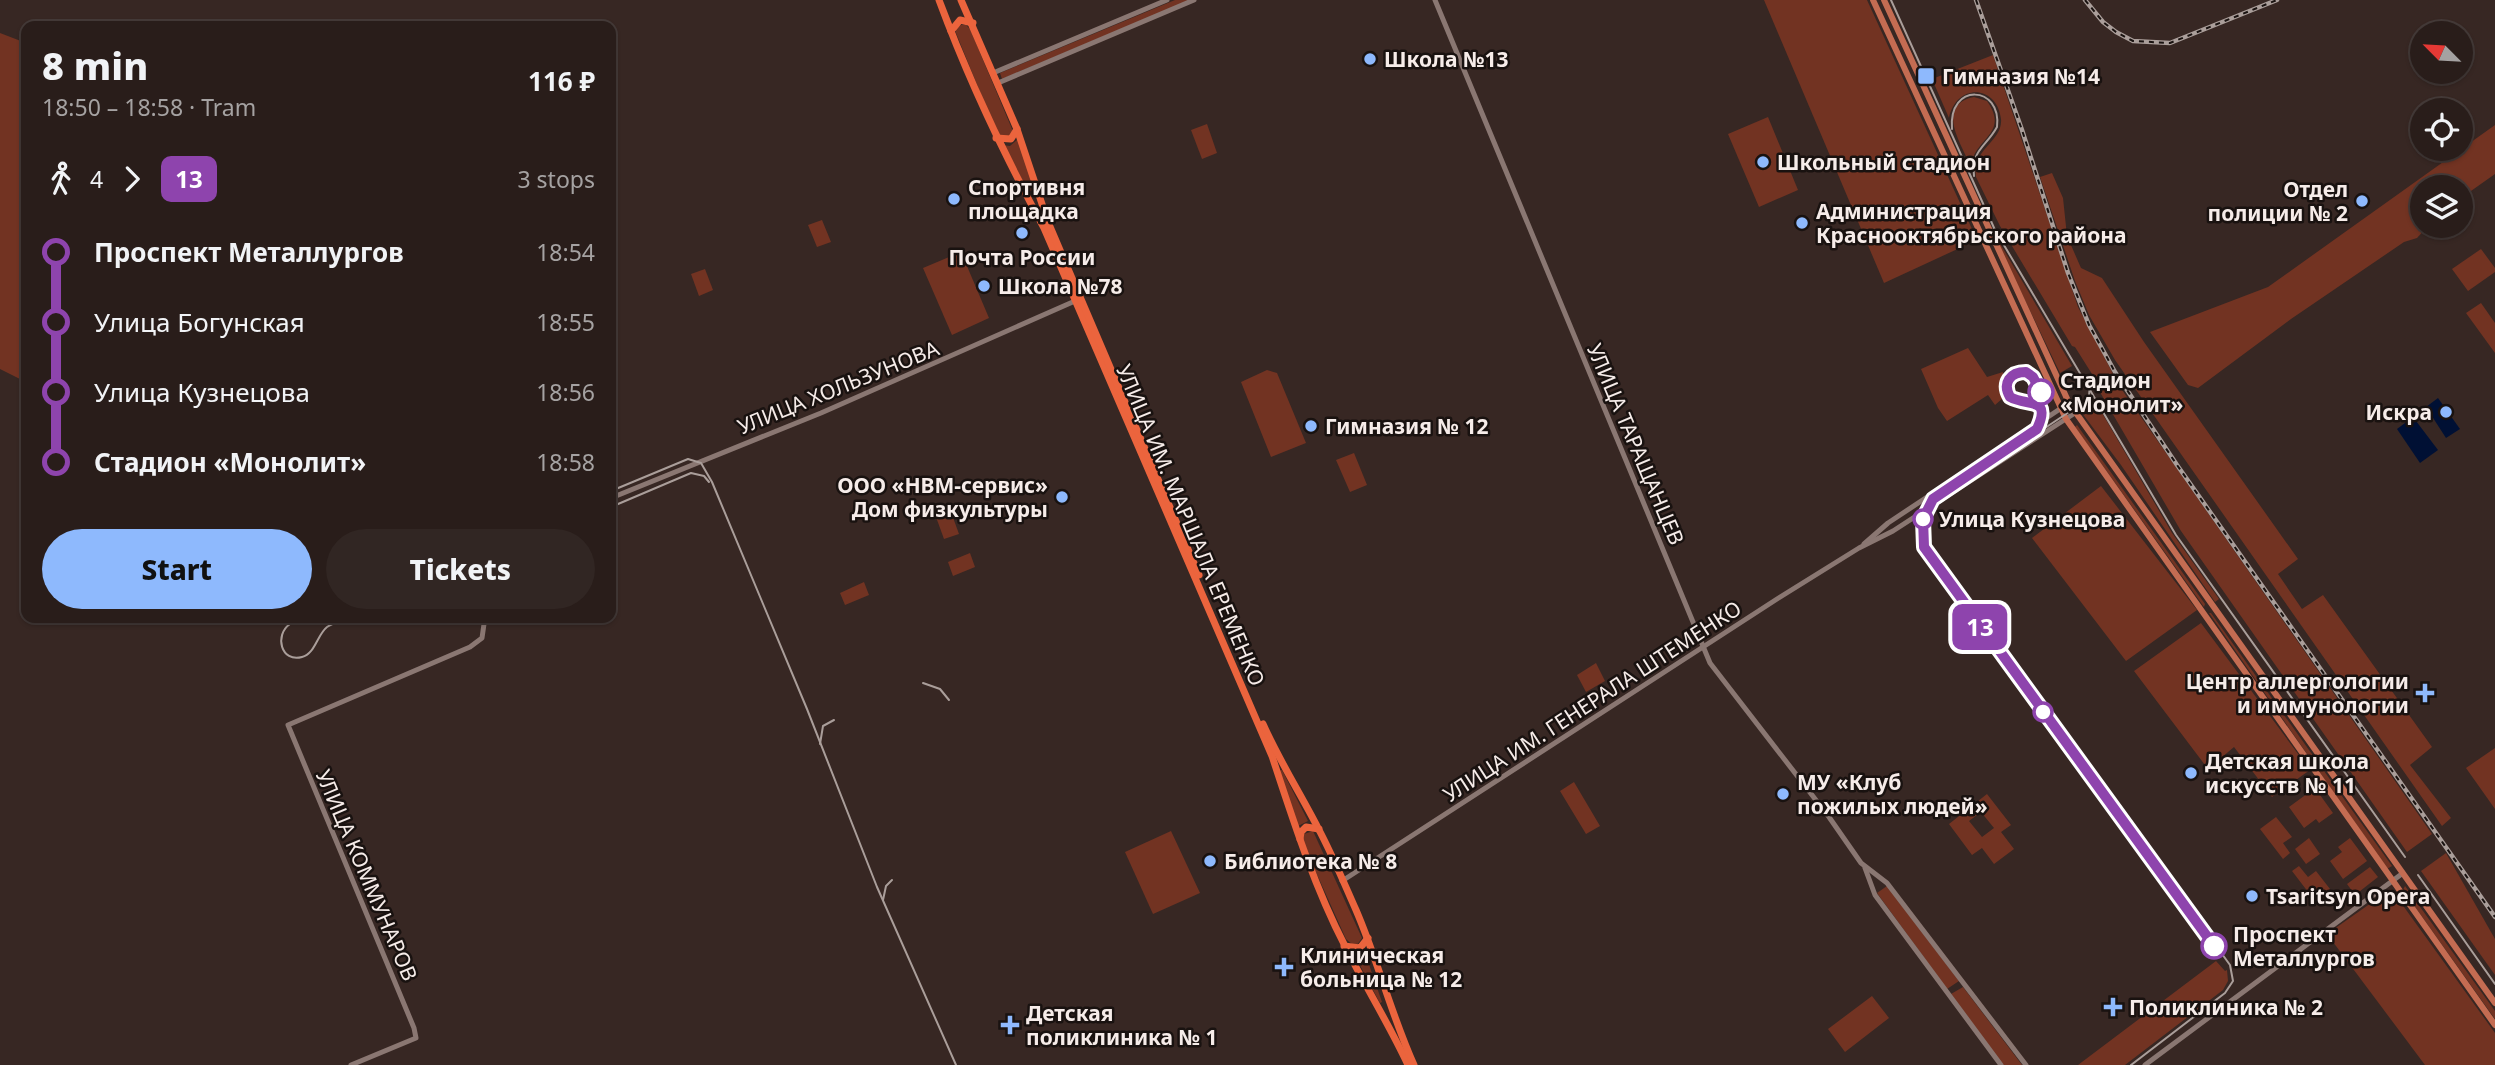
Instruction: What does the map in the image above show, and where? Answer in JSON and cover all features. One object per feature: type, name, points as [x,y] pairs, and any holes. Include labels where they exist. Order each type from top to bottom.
[{"type":"highway","name":"УЛИЦА ИМ. МАРШАЛА ЕРЕМЕНКО","points":[[939,0],[996,138],[1044,228],[1272,756],[1299,841],[1344,946],[1408,1065]]},
{"type":"highway","name":"УЛИЦА ИМ. МАРШАЛА ЕРЕМЕНКО","points":[[961,0],[1017,129],[1048,222],[1252,699],[1277,754],[1319,829],[1368,938],[1396,1025],[1413,1065]]},
{"type":"highway","points":[[951,31],[960,20],[973,23]]},
{"type":"highway","points":[[996,138],[1011,139],[1017,129]]},
{"type":"highway","points":[[1299,841],[1301,832],[1306,827],[1319,829]]},
{"type":"highway","points":[[1344,946],[1360,948],[1368,938]]},
{"type":"main road","points":[[1873,0],[2066,419],[2495,1025]]},
{"type":"main road","points":[[1884,0],[2075,413],[2495,1003]]},
{"type":"main road","points":[[2203,613],[2212,606]]},
{"type":"street","points":[[993,73],[1167,0]]},
{"type":"street","points":[[998,83],[1194,0]]},
{"type":"street","name":"УЛИЦА ТАРАЩАНЦЕВ","points":[[1435,0],[1710,663],[1829,817],[1865,868],[1875,895],[2001,1065]]},
{"type":"street","name":"УЛИЦА ХОЛЬЗУНОВА","points":[[616,496],[821,413],[1075,301]]},
{"type":"street","name":"УЛИЦА ИМ. ГЕНЕРАЛА ШТЕМЕНКО","points":[[1859,548],[1888,523],[2069,403]]},
{"type":"street","name":"УЛИЦА ИМ. ГЕНЕРАЛА ШТЕМЕНКО","points":[[1342,881],[1704,648],[1777,598],[1859,548],[1893,531],[2075,413]]},
{"type":"street","name":"УЛИЦА КОММУНАРОВ","points":[[351,1065],[416,1038],[288,725],[470,648],[481,638],[482,623]]},
{"type":"street","name":"УЛИЦА ТАРАЩАНЦЕВ","points":[[1865,868],[1887,883],[2026,1065]]},
{"type":"street","points":[[2145,1065],[2403,873]]},
{"type":"shaded area","points":[[1175,0],[1190,0],[1002,79],[1000,73]]},
{"type":"shaded area","points":[[1764,0],[1867,0],[1977,240],[1884,283]]},
{"type":"shaded area","points":[[961,25],[970,29],[1012,129],[1009,137],[998,136],[956,33],[956,28]]},
{"type":"shaded area","points":[[0,33],[21,41],[21,380],[0,369]]},
{"type":"shaded area","points":[[1993,55],[2078,307],[2120,387],[2432,834],[2407,852],[2181,531],[2090,375],[2092,374],[2072,346],[2000,226],[1976,177],[1978,159],[2000,127],[1998,107],[1985,94],[1967,94],[1953,107],[1949,118],[1932,79]]},
{"type":"shaded area","points":[[1974,97],[1987,101],[1995,121],[1989,135],[1978,148],[1971,166],[1957,137],[1953,117],[1962,101]]},
{"type":"shaded area","name":"Школьный стадион","points":[[1768,117],[1798,190],[1759,207],[1728,134]]},
{"type":"shaded area","points":[[1207,124],[1217,153],[1202,159],[1191,130]]},
{"type":"shaded area","points":[[2495,125],[2495,174],[2473,190],[2473,175],[2425,175],[2445,161],[2473,161],[2473,141]]},
{"type":"shaded area","points":[[1018,139],[1034,188],[1032,191],[1025,186],[1002,145],[1010,146]]},
{"type":"shaded area","points":[[2052,173],[2063,198],[2067,236],[2081,268],[2102,278],[2144,342],[2298,559],[2278,574],[2302,609],[2323,595],[2432,747],[2410,765],[2451,818],[2442,826],[2115,360],[2089,315],[2075,281],[2040,177]]},
{"type":"shaded area","points":[[2410,186],[2410,238],[2417,238],[2404,242],[2291,319],[2198,388],[2188,385],[2150,332],[2268,287]]},
{"type":"shaded area","points":[[822,220],[831,242],[817,247],[808,225]]},
{"type":"shaded area","points":[[1996,240],[2072,366],[2060,373]]},
{"type":"shaded area","points":[[2481,249],[2495,272],[2468,291],[2452,269]]},
{"type":"shaded area","points":[[961,252],[989,318],[952,335],[923,268]]},
{"type":"shaded area","points":[[705,269],[713,290],[699,296],[691,274]]},
{"type":"shaded area","points":[[2481,303],[2495,323],[2495,353],[2466,313]]},
{"type":"shaded area","points":[[1968,348],[1987,377],[2003,372],[2003,398],[1995,405],[1988,395],[1947,421],[1938,408],[1921,369]]},
{"type":"shaded area","points":[[1267,370],[1277,373],[1306,443],[1271,457],[1241,382]]},
{"type":"shaded area","points":[[2085,405],[2096,407],[2102,413],[2172,533],[2219,599],[2215,602],[2079,409]]},
{"type":"shaded area","points":[[2077,425],[2205,604],[2204,607],[2075,427]]},
{"type":"shaded area","points":[[1354,453],[1367,485],[1350,492],[1336,460]]},
{"type":"shaded area","points":[[2101,486],[2197,610],[2126,661],[2032,538]]},
{"type":"shaded area","points":[[951,512],[959,534],[944,539],[936,517]]},
{"type":"shaded area","points":[[970,553],[975,567],[953,576],[948,562]]},
{"type":"shaded area","points":[[864,582],[869,595],[845,605],[840,593]]},
{"type":"shaded area","points":[[2211,613],[2392,866],[2387,869]]},
{"type":"shaded area","points":[[2201,623],[2310,770],[2272,797],[2234,747],[2208,769],[2134,671]]},
{"type":"shaded area","points":[[1596,663],[1605,681],[1586,692],[1577,675]]},
{"type":"shaded area","points":[[2495,748],[2495,809],[2466,768]]},
{"type":"shaded area","points":[[1282,770],[1308,821],[1298,826],[1279,771]]},
{"type":"shaded area","points":[[1574,782],[1600,826],[1586,834],[1560,791]]},
{"type":"shaded area","points":[[2315,788],[2333,813],[2319,823],[2316,819],[2304,828],[2289,807]]},
{"type":"shaded area","points":[[1987,794],[2011,825],[2001,832],[2014,849],[1994,864],[1982,848],[1972,855],[1949,824]],"holes":[[[1981,812],[1994,828],[1982,837],[1969,821]]]},
{"type":"shaded area","points":[[2276,817],[2292,837],[2283,843],[2290,853],[2283,859],[2260,829]]},
{"type":"shaded area","points":[[1171,831],[1200,893],[1153,914],[1125,852]]},
{"type":"shaded area","points":[[1313,831],[1362,938],[1357,945],[1346,939],[1302,841],[1304,834]]},
{"type":"shaded area","points":[[2309,838],[2320,854],[2306,864],[2295,849]]},
{"type":"shaded area","points":[[2350,838],[2367,861],[2343,879],[2330,861],[2342,852],[2338,847]]},
{"type":"shaded area","points":[[2446,853],[2495,939],[2495,975],[2421,871]]},
{"type":"shaded area","points":[[2299,866],[2308,877],[2316,871],[2330,889],[2315,901],[2292,871]]},
{"type":"shaded area","points":[[2370,867],[2378,877],[2355,895],[2347,884]]},
{"type":"shaded area","points":[[1887,886],[1959,981],[1947,989],[1877,893]]},
{"type":"shaded area","points":[[2405,886],[2495,1011],[2495,1019],[2403,890]]},
{"type":"shaded area","points":[[2391,889],[2495,1033],[2495,1065],[2425,1065],[2327,934]]},
{"type":"shaded area","points":[[1365,953],[1382,1002],[1380,1003],[1355,956]]},
{"type":"shaded area","points":[[2216,961],[2227,970],[2228,981],[2223,990],[2125,1065],[2078,1065]]},
{"type":"shaded area","points":[[1963,987],[2022,1065],[2003,1065],[1951,994]]},
{"type":"shaded area","points":[[1872,996],[1889,1018],[1845,1052],[1828,1029]]},
{"type":"water","name":"Искра","points":[[2438,398],[2460,429],[2446,438],[2426,407]]},
{"type":"water","name":"Искра","points":[[2413,417],[2438,450],[2420,463],[2397,429]]},
{"type":"tram line","points":[[1891,0],[1995,230],[2176,535],[2405,857]]},
{"type":"tram line","points":[[1952,129],[1953,114],[1958,103],[1966,97],[1984,97],[1992,103],[1997,127],[1977,154],[1974,176]]},
{"type":"tram line","points":[[2034,433],[2041,420],[2041,408],[2036,403],[2013,399],[2007,391],[2008,380],[2018,372],[2030,374],[2036,380],[2048,412],[2039,433]]},
{"type":"tram line","name":"13","points":[[2041,392],[2036,380],[2026,372],[2014,374],[2008,380],[2006,387],[2010,397],[2036,403],[2041,408],[2042,416],[2037,429],[1933,499],[1923,519],[1924,547],[2214,946]]},
{"type":"tram line","points":[[2090,384],[2089,396],[2081,404],[1934,502],[1927,518],[1926,534],[1927,546],[2230,965],[2233,981],[2225,993],[2131,1065]]},
{"type":"tram line","points":[[616,489],[688,459],[701,463],[712,482],[807,709],[877,887],[956,1065]]},
{"type":"tram line","points":[[616,505],[691,473],[704,476],[709,482]]},
{"type":"tram line","points":[[292,623],[285,629],[281,641],[285,652],[295,658],[306,655],[327,627],[334,623]]},
{"type":"tram line","points":[[923,683],[940,689],[949,700]]},
{"type":"tram line","points":[[820,744],[823,726],[834,720]]},
{"type":"tram line","points":[[2418,875],[2495,984]]},
{"type":"tram line","points":[[883,900],[886,886],[892,880]]},
{"type":"railway","points":[[1976,0],[2068,273],[2089,325],[2115,372],[2177,465],[2495,917]]},
{"type":"railway","points":[[2085,0],[2103,22],[2133,41],[2170,43],[2277,0]]},
{"type":"place","name":"Школа №13","points":[[1370,59]]},
{"type":"place","name":"Гимназия №14","points":[[1926,76]]},
{"type":"place","name":"Школьный стадион","points":[[1763,162]]},
{"type":"place","name":"Спортивня площадка","points":[[954,199]]},
{"type":"place","name":"Отдел полиции № 2","points":[[2362,201]]},
{"type":"place","name":"Администрация Краснооктябрьского района","points":[[1802,223]]},
{"type":"place","name":"Почта России","points":[[1022,233]]},
{"type":"place","name":"Школа №78","points":[[984,286]]},
{"type":"place","name":"Стадион «Монолит»","points":[[2041,392]]},
{"type":"place","name":"Искра","points":[[2446,412]]},
{"type":"place","name":"Гимназия № 12","points":[[1311,426]]},
{"type":"place","name":"ООО «НВМ-сервис» Дом физкультуры","points":[[1062,497]]},
{"type":"place","name":"Улица Кузнецова","points":[[1923,519]]},
{"type":"place","name":"Центр аллергологии и иммунологии","points":[[2425,693]]},
{"type":"place","name":"Детская школа искусств № 11","points":[[2191,773]]},
{"type":"place","name":"МУ «Клуб пожилых людей»","points":[[1783,794]]},
{"type":"place","name":"Библиотека № 8","points":[[1210,861]]},
{"type":"place","name":"Tsaritsyn Opera","points":[[2252,896]]},
{"type":"place","name":"Проспект Металлургов","points":[[2214,946]]},
{"type":"place","name":"Клиническая больница № 12","points":[[1284,967]]},
{"type":"place","name":"Поликлиника № 2","points":[[2113,1007]]},
{"type":"place","name":"Детская поликлиника № 1","points":[[1010,1025]]}]
